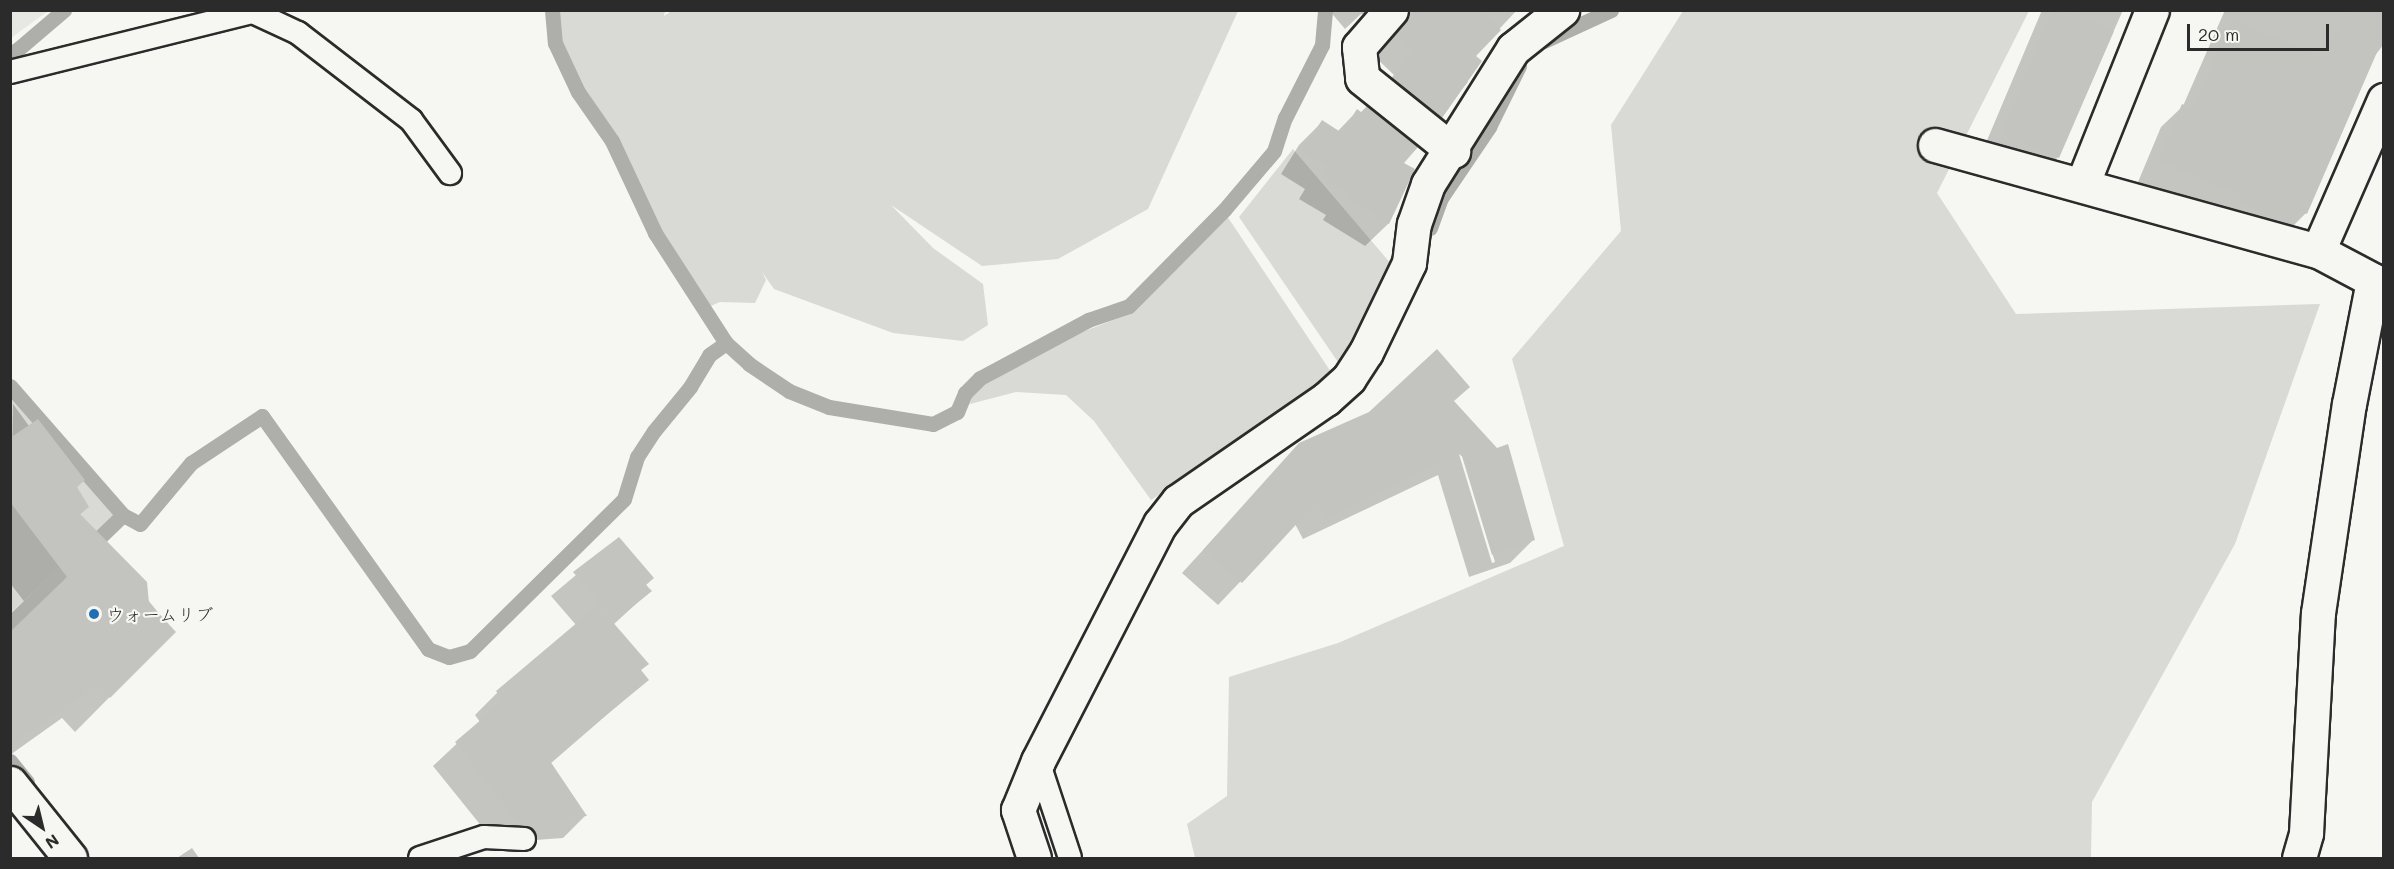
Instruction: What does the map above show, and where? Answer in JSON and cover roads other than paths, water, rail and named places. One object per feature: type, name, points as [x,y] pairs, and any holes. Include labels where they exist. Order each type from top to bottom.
[{"type":"street","points":[[1391,10],[1359,47],[1362,78],[1452,151]]},
{"type":"street","points":[[1034,858],[1018,810],[1038,761],[1160,524],[1178,501],[1326,399],[1349,378],[1366,352],[1409,263],[1414,224],[1428,184],[1452,151],[1513,48],[1562,10]]},
{"type":"street","points":[[2082,185],[2152,10]]},
{"type":"street","points":[[2318,251],[2384,100]]},
{"type":"street","points":[[1935,145],[2318,251],[2378,283],[2349,404],[2318,613],[2306,833],[2299,858]]},
{"type":"street","points":[[10,783],[70,858]]},
{"type":"lane","points":[[10,72],[253,11],[298,33],[411,120],[450,172]]},
{"type":"lane","points":[[1038,761],[1070,858]]},
{"type":"lane","points":[[420,858],[484,837],[524,839]]},
{"type":"waterway","points":[[10,65],[17,50],[64,10]]},
{"type":"waterway","points":[[552,10],[555,43],[578,92],[612,141],[655,233],[726,343],[749,364],[789,391],[829,407],[933,424],[957,412],[965,393],[980,378],[1088,320],[1129,306],[1224,210],[1274,151],[1285,118],[1322,45],[1325,10]]},
{"type":"waterway","points":[[1544,41],[1611,10]]},
{"type":"waterway","points":[[1430,228],[1441,198],[1489,127],[1519,66]]},
{"type":"waterway","points":[[10,386],[123,515],[140,524],[191,463],[262,416],[428,649],[449,657],[470,651],[624,499],[637,457],[654,431],[690,387],[709,355],[726,343]]},
{"type":"waterway","points":[[10,624],[123,515]]},
{"type":"waterway","points":[[10,761],[27,782]]},
{"type":"place","name":"ウォームリブ","points":[[94,614]]}]
